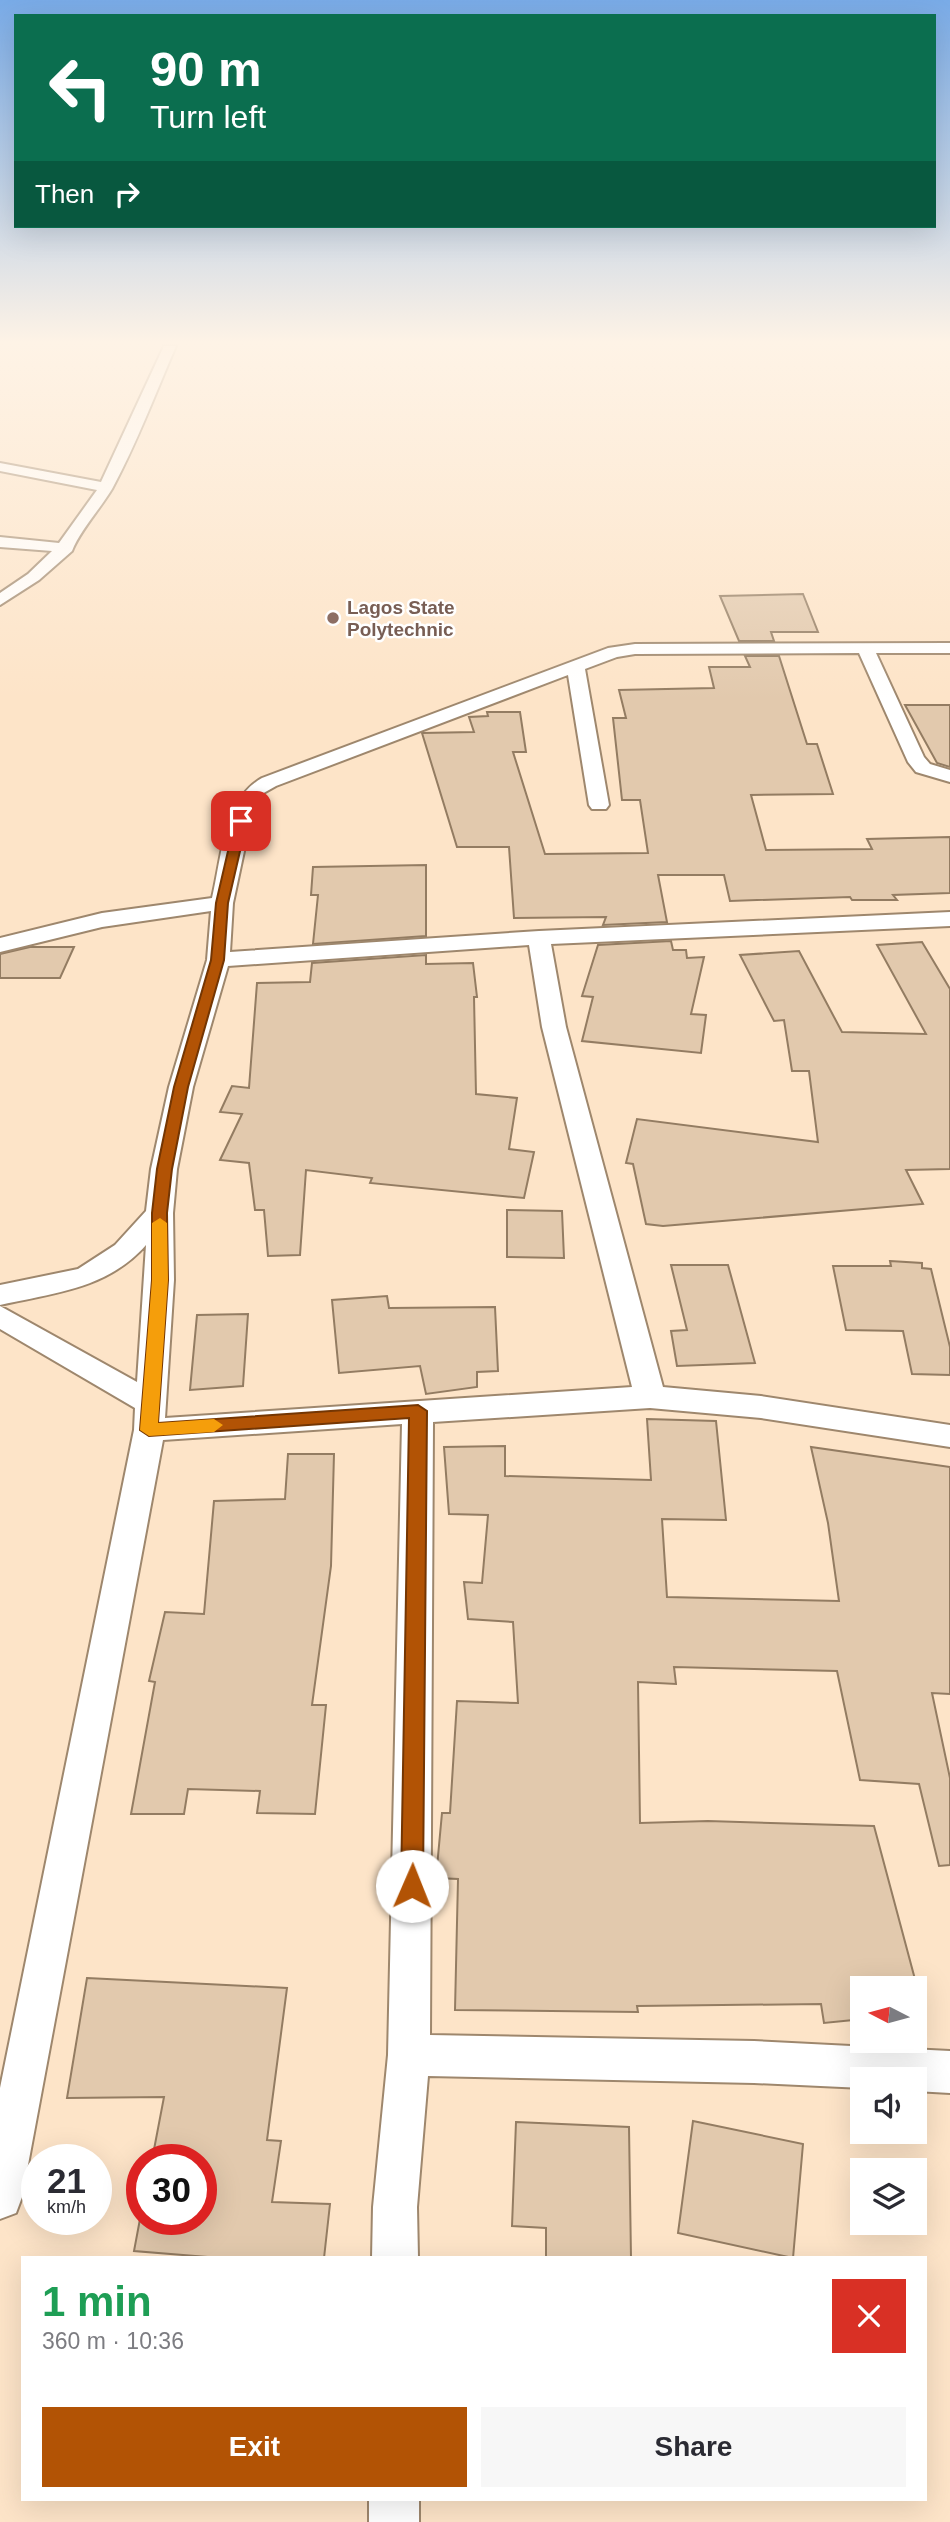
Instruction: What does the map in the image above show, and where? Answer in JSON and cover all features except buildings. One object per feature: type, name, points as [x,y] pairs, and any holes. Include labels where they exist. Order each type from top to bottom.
[{"type":"street","points":[[0,600],[23,587],[67,548],[105,487],[116,464]]},
{"type":"street","points":[[0,467],[105,487]]},
{"type":"street","points":[[0,542],[67,548]]},
{"type":"street","points":[[865,648],[915,758],[923,768],[950,776]]},
{"type":"street","points":[[0,2197],[150,1417],[160,1280],[159,1213],[181,1087],[218,960],[222,903],[244,804],[253,791],[614,652],[635,649],[950,648]]},
{"type":"street","points":[[576,668],[599,805]]},
{"type":"street","points":[[0,945],[102,920],[222,903]]},
{"type":"street","points":[[218,960],[539,938],[950,919]]},
{"type":"street","points":[[539,938],[554,1027],[650,1397]]},
{"type":"street","points":[[0,1295],[87,1276],[125,1251],[159,1213]]},
{"type":"street","points":[[0,1316],[150,1417],[418,1411],[650,1397],[761,1407],[950,1436]]},
{"type":"street","points":[[395,2256],[395,2207],[409,2056],[418,1411]]},
{"type":"street","points":[[409,2056],[754,2062],[950,2072]]},
{"type":"street","points":[[394,2501],[394,2522]]},
{"type":"slow traffic","points":[[160,1223],[160,1280],[149,1430],[214,1425]]},
{"type":"place","name":"Lagos State Polytechnic","points":[[333,618]]},
{"type":"route","points":[[241,821],[222,903],[218,960],[181,1087],[164,1169],[159,1213],[160,1280],[149,1430],[418,1411],[412,1886]]}]
